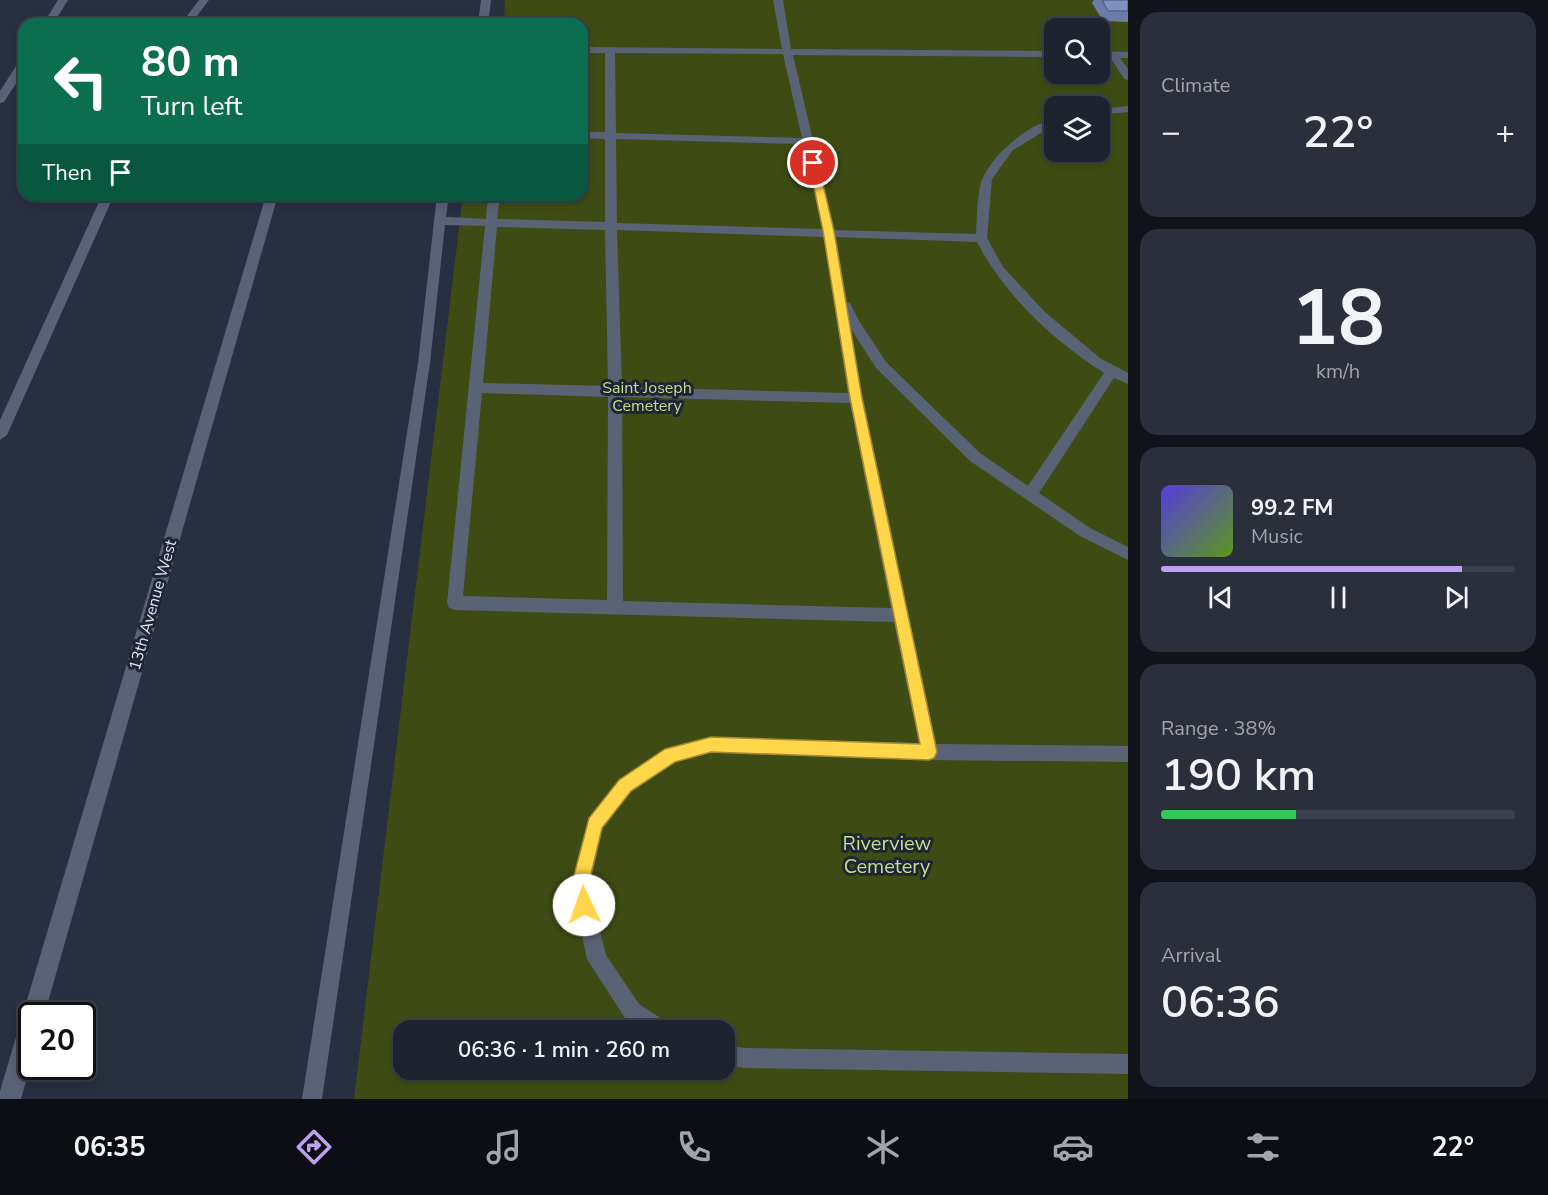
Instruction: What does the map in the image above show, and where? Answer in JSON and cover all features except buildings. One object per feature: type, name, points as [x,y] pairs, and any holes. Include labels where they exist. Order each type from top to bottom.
[{"type":"street","points":[[52,18],[63,0]]},
{"type":"street","points":[[484,18],[486,0]]},
{"type":"street","points":[[0,100],[18,72]]},
{"type":"street","name":"13th Avenue West","points":[[37,1002],[270,201]]},
{"type":"street","points":[[9,1099],[18,1068]]},
{"type":"lane","points":[[190,18],[204,0]]},
{"type":"lane","points":[[778,0],[787,51],[829,231],[856,398],[929,752]]},
{"type":"lane","points":[[588,50],[1044,54]]},
{"type":"lane","points":[[610,50],[610,225],[615,392],[615,605]]},
{"type":"lane","points":[[1113,54],[1128,55]]},
{"type":"lane","points":[[1113,54],[1128,77]]},
{"type":"lane","points":[[1110,111],[1128,109]]},
{"type":"lane","points":[[1044,126],[1008,148],[987,179],[981,238],[999,270],[1048,323],[1112,373],[1128,380]]},
{"type":"lane","points":[[588,135],[808,141]]},
{"type":"lane","points":[[0,435],[105,201]]},
{"type":"lane","points":[[312,1099],[424,363],[442,201]]},
{"type":"lane","points":[[493,201],[455,603],[615,605],[902,615]]},
{"type":"lane","points":[[440,221],[829,231],[981,238]]},
{"type":"lane","points":[[838,289],[853,322],[881,365],[975,457],[1085,532],[1128,554]]},
{"type":"lane","points":[[1030,495],[1112,373]]},
{"type":"lane","points":[[476,388],[856,398]]},
{"type":"lane","points":[[646,1020],[632,1011],[597,959],[580,887],[595,824],[625,786],[671,755],[711,744],[929,752],[1128,754]]},
{"type":"lane","points":[[735,1056],[1128,1064]]},
{"type":"green space","name":"Riverview Cemetery","points":[[505,0],[1128,0],[1128,1099],[354,1099],[462,201],[588,201],[588,18],[504,18]]},
{"type":"route","points":[[584,905],[580,887],[595,824],[625,786],[671,755],[711,744],[929,752],[856,398],[829,231],[813,163]]},
{"type":"park label","name":"Saint Joseph Cemetery","points":[[647,397]]}]
